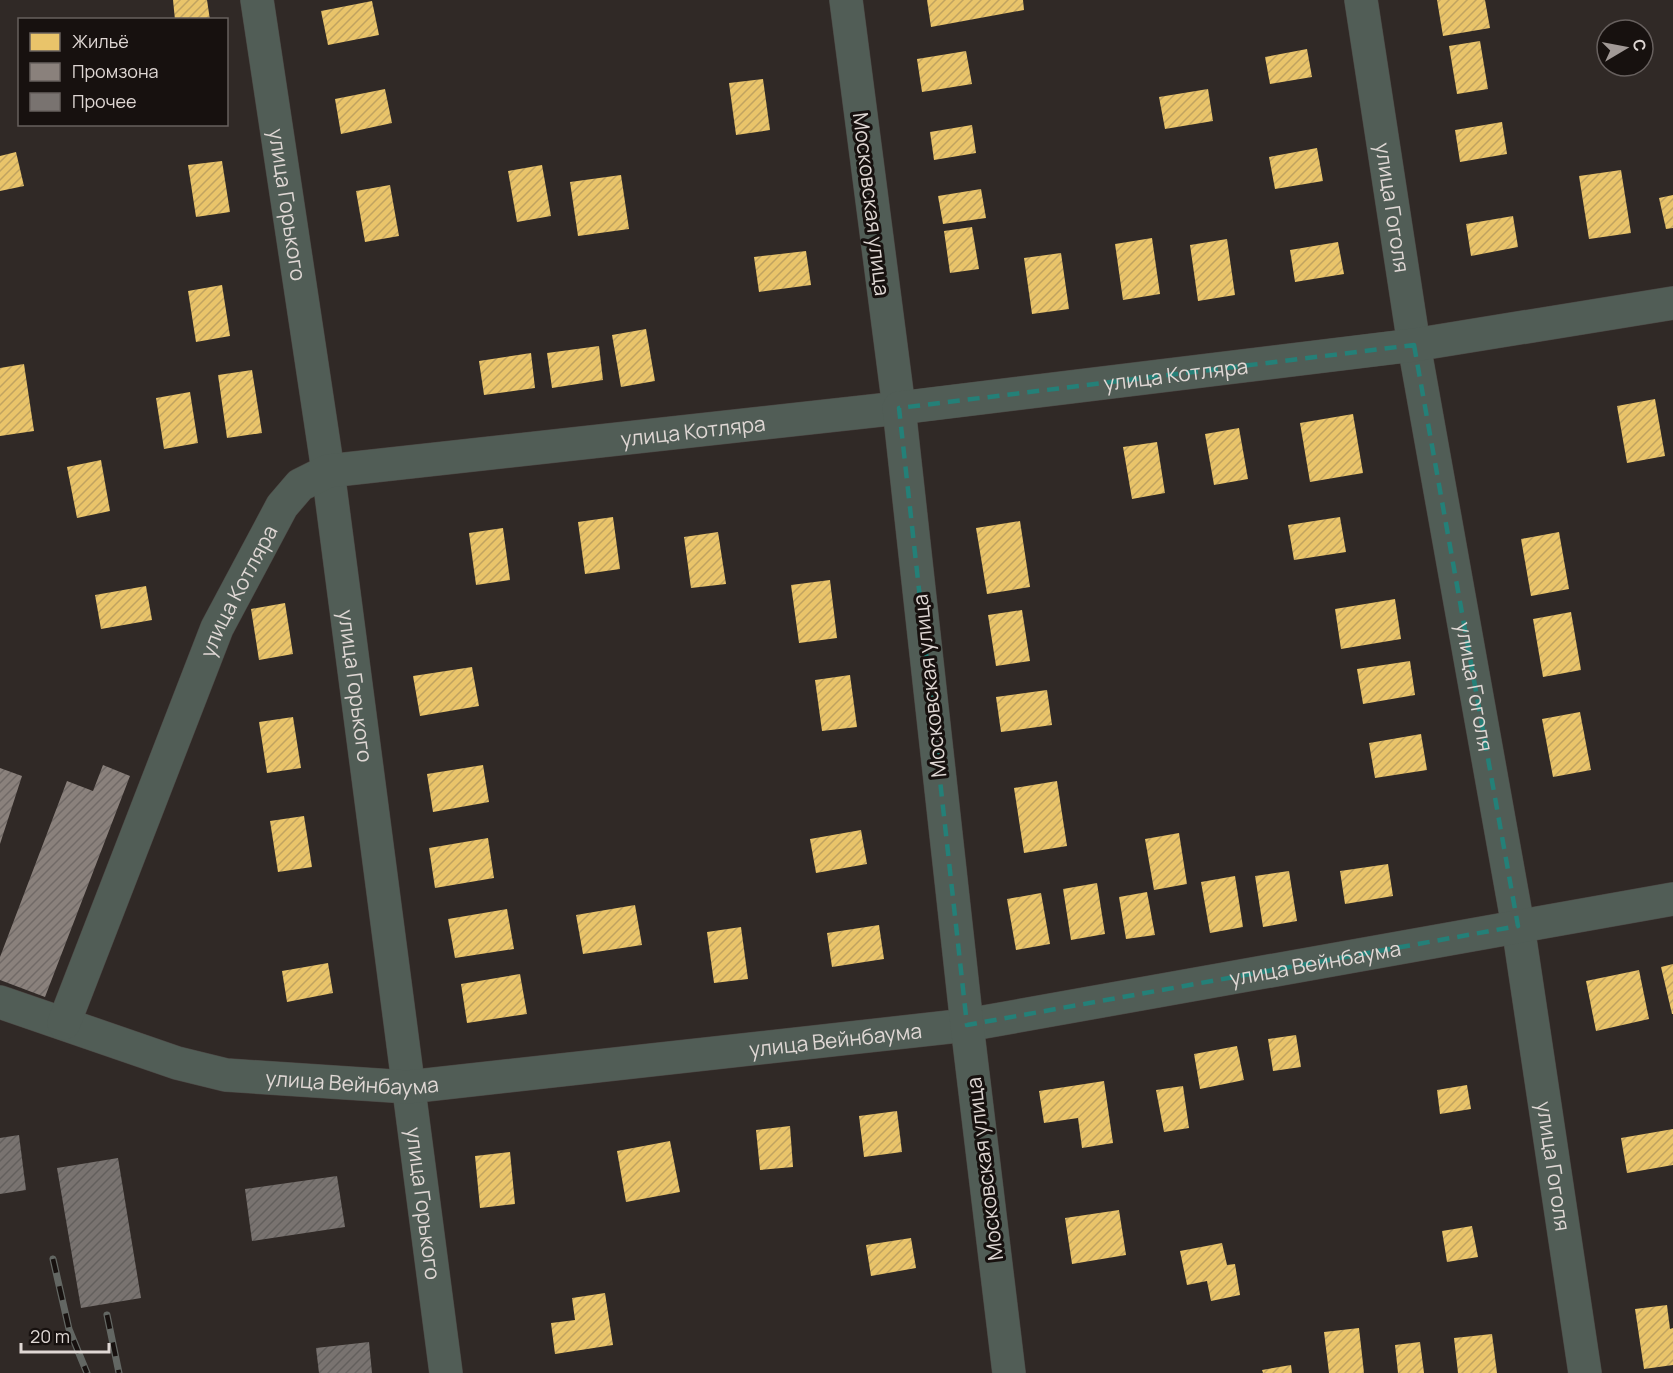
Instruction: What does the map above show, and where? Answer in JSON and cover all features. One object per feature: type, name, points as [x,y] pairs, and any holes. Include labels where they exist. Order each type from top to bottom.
[{"type":"street","name":"улица Горького","points":[[258,0],[328,471],[446,1373]]},
{"type":"street","name":"Московская улица","points":[[846,0],[899,408],[967,1025],[1009,1373]]},
{"type":"street","name":"улица Гоголя","points":[[1361,0],[1414,345],[1518,927],[1585,1373]]},
{"type":"street","name":"улица Котляра","points":[[64,1023],[218,628],[282,506],[300,485],[328,471],[899,408],[1414,345],[1673,303]]},
{"type":"street","name":"улица Вейнбаума","points":[[0,1002],[177,1063],[226,1075],[408,1087],[967,1025],[1673,899]]},
{"type":"highlighted area","points":[[1414,345],[1518,926],[967,1025],[899,408]]},
{"type":"building: Жильё","points":[[173,0],[207,0],[210,18],[175,18]]},
{"type":"building: Жильё","points":[[927,0],[1023,0],[1024,10],[931,27]]},
{"type":"building: Жильё","points":[[1437,0],[1485,0],[1490,28],[1443,36]]},
{"type":"building: Жильё","points":[[372,1],[379,35],[328,45],[321,11]]},
{"type":"building: Жильё","points":[[1480,41],[1488,89],[1457,94],[1449,46]]},
{"type":"building: Жильё","points":[[1307,49],[1312,77],[1270,84],[1265,57]]},
{"type":"building: Жильё","points":[[966,51],[972,84],[922,92],[917,59]]},
{"type":"building: Жильё","points":[[763,79],[770,130],[736,135],[729,83]]},
{"type":"building: Жильё","points":[[385,89],[392,123],[341,134],[335,99]]},
{"type":"building: Жильё","points":[[1208,89],[1213,121],[1165,129],[1159,97]]},
{"type":"building: Жильё","points":[[1502,122],[1507,154],[1460,162],[1455,130]]},
{"type":"building: Жильё","points":[[972,125],[976,153],[934,160],[930,132]]},
{"type":"building: Жильё","points":[[1317,148],[1323,181],[1275,189],[1269,157]]},
{"type":"building: Жильё","points":[[16,152],[24,186],[0,191],[0,156]]},
{"type":"building: Жильё","points":[[222,161],[230,212],[196,217],[188,165]]},
{"type":"building: Жильё","points":[[542,165],[551,216],[517,222],[508,171]]},
{"type":"building: Жильё","points":[[1621,170],[1631,233],[1589,239],[1579,176]]},
{"type":"building: Жильё","points":[[621,175],[629,229],[578,236],[570,182]]},
{"type":"building: Жильё","points":[[390,185],[399,236],[365,242],[356,191]]},
{"type":"building: Жильё","points":[[981,189],[986,218],[943,224],[938,196]]},
{"type":"building: Жильё","points":[[1673,195],[1673,228],[1666,229],[1659,198]]},
{"type":"building: Жильё","points":[[1513,216],[1518,247],[1471,256],[1466,224]]},
{"type":"building: Жильё","points":[[972,227],[979,269],[950,273],[944,231]]},
{"type":"building: Жильё","points":[[1152,238],[1160,294],[1123,300],[1115,244]]},
{"type":"building: Жильё","points":[[1227,239],[1235,295],[1198,301],[1190,245]]},
{"type":"building: Жильё","points":[[1338,242],[1344,274],[1295,282],[1290,250]]},
{"type":"building: Жильё","points":[[806,251],[811,285],[759,292],[754,257]]},
{"type":"building: Жильё","points":[[1061,253],[1069,309],[1032,314],[1024,258]]},
{"type":"building: Жильё","points":[[222,285],[230,336],[196,342],[188,291]]},
{"type":"building: Жильё","points":[[646,329],[655,381],[621,387],[612,335]]},
{"type":"building: Жильё","points":[[599,346],[603,380],[552,388],[547,353]]},
{"type":"building: Жильё","points":[[531,353],[535,388],[484,395],[479,361]]},
{"type":"building: Жильё","points":[[24,364],[34,431],[0,436],[0,368]]},
{"type":"building: Жильё","points":[[252,370],[262,433],[227,438],[218,375]]},
{"type":"building: Жильё","points":[[190,392],[198,443],[164,449],[156,398]]},
{"type":"building: Жильё","points":[[1655,399],[1665,456],[1627,463],[1617,406]]},
{"type":"building: Жильё","points":[[1353,414],[1363,473],[1310,482],[1300,423]]},
{"type":"building: Жильё","points":[[1239,428],[1248,479],[1214,485],[1205,434]]},
{"type":"building: Жильё","points":[[1157,442],[1165,493],[1132,499],[1123,447]]},
{"type":"building: Жильё","points":[[101,460],[110,511],[77,518],[67,467]]},
{"type":"building: Жильё","points":[[613,517],[620,569],[585,574],[578,522]]},
{"type":"building: Жильё","points":[[1340,517],[1346,552],[1294,560],[1288,525]]},
{"type":"building: Жильё","points":[[1020,521],[1030,587],[987,594],[976,528]]},
{"type":"building: Жильё","points":[[503,528],[510,580],[476,585],[469,533]]},
{"type":"building: Жильё","points":[[718,532],[726,584],[691,588],[684,537]]},
{"type":"building: Жильё","points":[[1559,532],[1569,589],[1531,596],[1521,539]]},
{"type":"building: Жильё","points":[[830,580],[837,638],[799,643],[791,585]]},
{"type":"building: Жильё","points":[[146,586],[152,620],[101,629],[95,595]]},
{"type":"building: Жильё","points":[[1395,599],[1401,639],[1341,649],[1335,609]]},
{"type":"building: Жильё","points":[[285,603],[293,654],[259,660],[251,609]]},
{"type":"building: Жильё","points":[[1022,610],[1030,661],[996,666],[988,615]]},
{"type":"building: Жильё","points":[[1571,612],[1581,670],[1543,677],[1533,619]]},
{"type":"building: Жильё","points":[[1410,661],[1415,695],[1363,704],[1357,669]]},
{"type":"building: Жильё","points":[[472,667],[479,706],[420,716],[413,676]]},
{"type":"building: Жильё","points":[[850,675],[857,727],[822,731],[815,680]]},
{"type":"building: Жильё","points":[[1047,690],[1052,725],[1001,732],[996,697]]},
{"type":"building: Жильё","points":[[1580,712],[1591,770],[1553,777],[1542,719]]},
{"type":"building: Жильё","points":[[293,717],[301,768],[267,773],[259,722]]},
{"type":"building: Жильё","points":[[1421,734],[1427,770],[1375,778],[1369,743]]},
{"type":"building: Жильё","points":[[483,765],[489,802],[433,812],[427,774]]},
{"type":"building: Жильё","points":[[1057,781],[1067,846],[1024,853],[1014,788]]},
{"type":"building: Жильё","points":[[304,816],[312,867],[278,872],[270,821]]},
{"type":"building: Жильё","points":[[861,830],[867,864],[816,873],[810,839]]},
{"type":"building: Жильё","points":[[1179,833],[1187,884],[1154,890],[1145,839]]},
{"type":"building: Жильё","points":[[488,838],[494,878],[435,888],[429,848]]},
{"type":"building: Жильё","points":[[1388,864],[1393,896],[1345,904],[1340,871]]},
{"type":"building: Жильё","points":[[1289,871],[1297,921],[1263,927],[1255,876]]},
{"type":"building: Жильё","points":[[1235,876],[1243,927],[1210,933],[1201,882]]},
{"type":"building: Жильё","points":[[1097,883],[1105,934],[1071,940],[1063,889]]},
{"type":"building: Жильё","points":[[1147,892],[1155,935],[1126,939],[1119,897]]},
{"type":"building: Жильё","points":[[1041,893],[1050,944],[1016,950],[1007,899]]},
{"type":"building: Жильё","points":[[635,905],[642,945],[583,954],[576,915]]},
{"type":"building: Жильё","points":[[507,909],[514,949],[455,958],[448,919]]},
{"type":"building: Жильё","points":[[879,925],[884,959],[832,967],[827,933]]},
{"type":"building: Жильё","points":[[741,927],[748,979],[714,983],[707,932]]},
{"type":"building: Жильё","points":[[328,963],[333,993],[287,1002],[282,971]]},
{"type":"building: Жильё","points":[[1673,964],[1673,1014],[1672,1014],[1661,967]]},
{"type":"building: Жильё","points":[[1639,970],[1649,1019],[1596,1031],[1586,981]]},
{"type":"building: Жильё","points":[[520,974],[527,1014],[467,1023],[461,984]]},
{"type":"building: Жильё","points":[[1296,1035],[1301,1067],[1273,1071],[1268,1039]]},
{"type":"building: Жильё","points":[[1237,1046],[1244,1080],[1200,1089],[1194,1054]]},
{"type":"building: Жильё","points":[[1104,1081],[1113,1143],[1082,1148],[1078,1118],[1044,1123],[1039,1091]]},
{"type":"building: Жильё","points":[[1467,1085],[1471,1109],[1440,1114],[1437,1090]]},
{"type":"building: Жильё","points":[[1183,1086],[1189,1128],[1164,1132],[1156,1090]]},
{"type":"building: Жильё","points":[[897,1111],[902,1152],[864,1157],[859,1116]]},
{"type":"building: Жильё","points":[[790,1126],[793,1167],[760,1170],[756,1130]]},
{"type":"building: Жильё","points":[[1673,1129],[1673,1165],[1627,1173],[1621,1138]]},
{"type":"building: Жильё","points":[[670,1141],[680,1192],[626,1202],[617,1151]]},
{"type":"building: Жильё","points":[[510,1152],[515,1204],[480,1208],[475,1156]]},
{"type":"building: Жильё","points":[[1119,1210],[1126,1255],[1072,1264],[1065,1218]]},
{"type":"building: Жильё","points":[[1472,1226],[1478,1257],[1447,1262],[1442,1231]]},
{"type":"building: Жильё","points":[[911,1238],[916,1268],[871,1276],[866,1245]]},
{"type":"building: Жильё","points":[[1222,1243],[1227,1265],[1235,1264],[1240,1295],[1211,1301],[1207,1281],[1187,1285],[1180,1251]]},
{"type":"building: Жильё","points":[[605,1293],[613,1345],[555,1354],[551,1323],[575,1320],[572,1298]]},
{"type":"building: Жильё","points":[[1667,1305],[1670,1329],[1673,1328],[1673,1365],[1644,1369],[1635,1309]]},
{"type":"building: Жильё","points":[[1359,1328],[1364,1373],[1329,1373],[1324,1332]]},
{"type":"building: Жильё","points":[[1492,1334],[1497,1373],[1458,1373],[1454,1338]]},
{"type":"building: Жильё","points":[[1420,1342],[1424,1373],[1398,1373],[1395,1345]]},
{"type":"building: Жильё","points":[[1291,1365],[1292,1373],[1263,1373],[1262,1370]]},
{"type":"building: Промзона","points":[[103,765],[130,776],[45,997],[0,980],[0,957],[67,781],[93,791]]},
{"type":"building: Промзона","points":[[0,768],[22,776],[0,844]]},
{"type":"building: Прочее","points":[[19,1135],[26,1190],[0,1194],[0,1138]]},
{"type":"building: Прочее","points":[[118,1158],[141,1298],[81,1308],[57,1168]]},
{"type":"building: Прочее","points":[[337,1176],[345,1227],[252,1241],[245,1189]]},
{"type":"building: Прочее","points":[[369,1342],[372,1373],[319,1373],[316,1348]]},
{"type":"railway","points":[[53,1259],[69,1329],[87,1373]]},
{"type":"railway","points":[[107,1315],[119,1373]]}]
